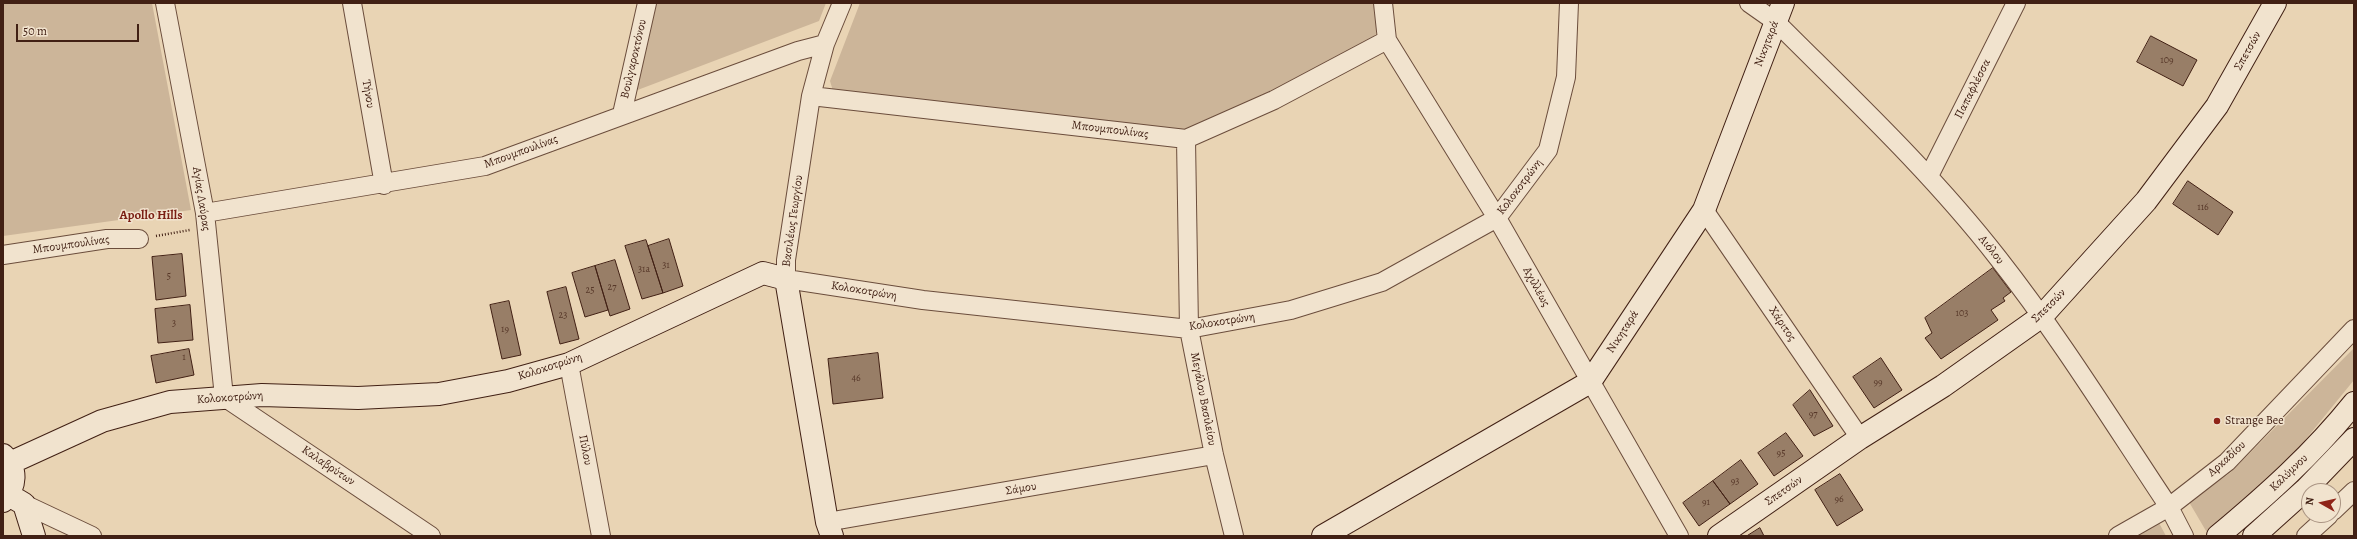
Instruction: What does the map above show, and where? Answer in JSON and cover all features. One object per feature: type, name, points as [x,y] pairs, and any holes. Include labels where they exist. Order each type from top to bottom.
[{"type":"street","name":"Αγίας Λαύρας","points":[[165,3],[206,221],[224,397]]},
{"type":"street","name":"Τήνου","points":[[352,3],[384,184]]},
{"type":"street","name":"Βουλγαροκτόνου","points":[[622,114],[647,3]]},
{"type":"street","name":"Βασιλέως Γεωργίου","points":[[830,529],[786,279],[786,260],[811,96],[825,44],[842,3]]},
{"type":"street","points":[[1186,139],[1274,100],[1387,40],[1383,3]]},
{"type":"street","name":"Κολοκοτρώνη","points":[[7,459],[102,421],[170,402],[262,395],[358,398],[439,394],[508,381],[568,364],[763,273],[786,279],[923,300],[1189,329],[1291,310],[1382,282],[1497,218],[1548,150],[1566,77],[1569,3]]},
{"type":"street","name":"Αιόλου","points":[[1749,3],[1779,12],[1929,176],[1997,257],[2042,316],[2169,507],[2184,536]]},
{"type":"street","name":"Παπαφλέσσα","points":[[1929,176],[2016,3]]},
{"type":"street","name":"Σπετσών","points":[[1719,536],[1860,438],[1943,386],[2042,316],[2146,201],[2217,106],[2276,3]]},
{"type":"street","name":"Νικηταρά","points":[[1323,536],[1590,382],[1704,210],[1779,12]]},
{"type":"street","name":"Αχιλλέως","points":[[1387,40],[1497,218],[1679,536]]},
{"type":"street","name":"Μπουμπουλίνας","points":[[206,221],[384,184],[485,166],[798,50],[825,44]]},
{"type":"street","name":"Μπουμπουλίνας","points":[[811,96],[1186,139]]},
{"type":"street","name":"Μεγάλου Βασιλείου","points":[[1186,139],[1189,329],[1214,455],[1234,536]]},
{"type":"street","name":"Χάριτος","points":[[1704,210],[1860,438]]},
{"type":"street","name":"Μπουμπουλίνας","points":[[3,255],[107,239],[139,239]]},
{"type":"street","name":"Αρκαδίου","points":[[2118,536],[2169,507],[2227,462],[2354,329]]},
{"type":"street","name":"Πύλου","points":[[568,364],[601,536]]},
{"type":"street","name":"Καλαβρύτων","points":[[224,397],[431,536]]},
{"type":"street","name":"Καλύμνου","points":[[2218,536],[2265,496],[2298,465],[2354,403]]},
{"type":"street","name":"Καλύμνου","points":[[2254,536],[2311,485],[2354,439]]},
{"type":"street","name":"Σάμου","points":[[830,529],[1214,455]]},
{"type":"street","points":[[7,459],[14,479],[12,500],[34,536]]},
{"type":"street","points":[[2341,506],[2353,498]]},
{"type":"street","points":[[12,500],[92,536]]},
{"type":"street","points":[[2306,536],[2320,523]]},
{"type":"path","points":[[139,239],[206,221]]},
{"type":"shaded area","points":[[3,3],[152,3],[191,210],[3,236]]},
{"type":"shaded area","points":[[657,3],[826,3],[819,21],[635,91]]},
{"type":"shaded area","points":[[860,3],[1377,3],[1376,34],[1357,51],[1187,131],[833,91],[830,81]]},
{"type":"shaded area","points":[[2354,348],[2354,380],[2297,450],[2209,536],[2189,502],[2230,473]]},
{"type":"shaded area","points":[[2158,521],[2166,536],[2132,536]]},
{"type":"building","points":[[2151,36],[2197,60],[2183,86],[2137,62]]},
{"type":"building","points":[[2188,181],[2233,212],[2218,235],[2173,204]]},
{"type":"building","points":[[669,239],[683,286],[663,293],[648,246]]},
{"type":"building","points":[[646,240],[663,293],[642,299],[625,246]]},
{"type":"building","points":[[182,254],[186,296],[156,300],[152,257]]},
{"type":"building","points":[[615,260],[630,309],[610,316],[595,266]]},
{"type":"building","points":[[595,266],[608,310],[585,317],[572,273]]},
{"type":"building","points":[[1993,268],[2011,292],[2003,298],[2005,301],[1991,310],[1998,320],[1941,359],[1925,338],[1932,333],[1925,318]]},
{"type":"building","points":[[566,287],[579,339],[560,344],[547,292]]},
{"type":"building","points":[[509,301],[521,355],[502,359],[490,305]]},
{"type":"building","points":[[190,305],[193,340],[158,343],[155,309]]},
{"type":"building","points":[[189,349],[194,375],[156,383],[151,356]]},
{"type":"building","points":[[878,353],[883,398],[833,404],[828,359]]},
{"type":"building","points":[[1881,358],[1902,390],[1874,408],[1853,377]]},
{"type":"building","points":[[1810,390],[1833,426],[1814,436],[1793,405]]},
{"type":"building","points":[[1786,433],[1803,456],[1774,476],[1758,453]]},
{"type":"building","points":[[1741,460],[1758,484],[1730,504],[1713,481]]},
{"type":"building","points":[[1840,474],[1863,510],[1837,526],[1815,490]]},
{"type":"building","points":[[1713,481],[1730,504],[1699,526],[1683,503]]},
{"type":"building","points":[[1760,528],[1764,536],[1747,536]]},
{"type":"place","name":"Strange Bee","points":[[2217,421]]},
{"type":"district","name":"Apollo Hills","points":[[151,216]]}]
